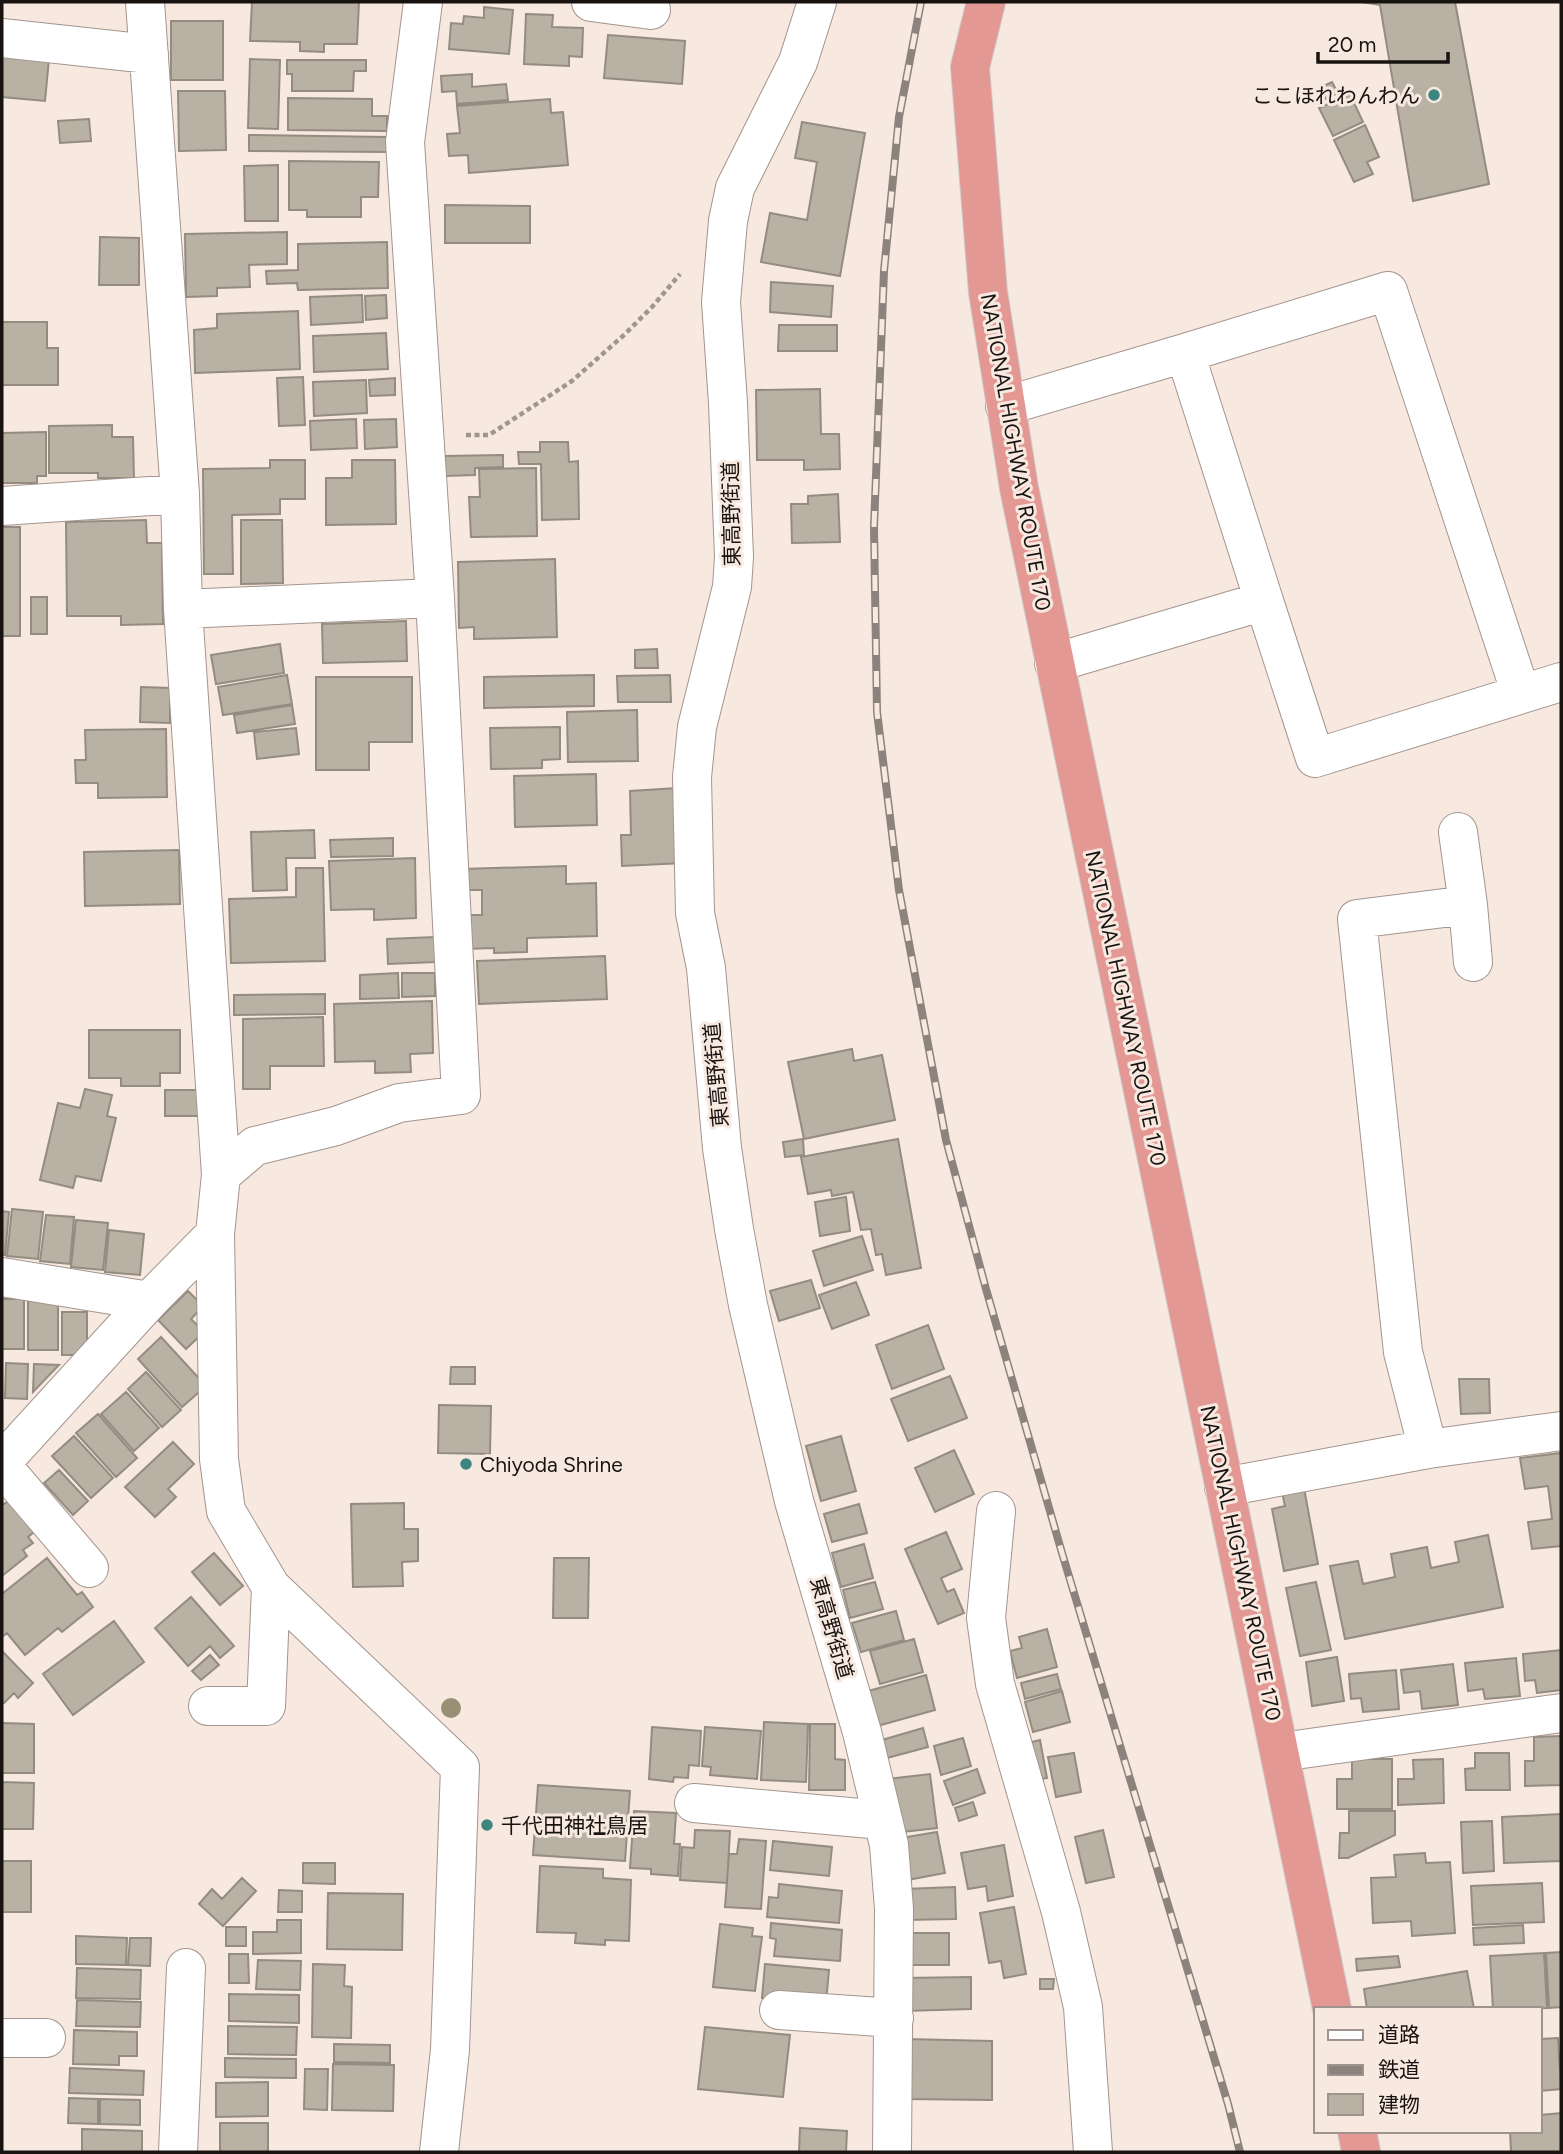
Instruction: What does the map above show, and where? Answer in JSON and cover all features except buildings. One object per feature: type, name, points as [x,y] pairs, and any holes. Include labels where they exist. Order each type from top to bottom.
[{"type":"highway","name":"NATIONAL HIGHWAY ROUTE 170","points":[[986,2],[970,67],[988,292],[1018,488],[1332,2007]]},
{"type":"highway","points":[[1357,2133],[1361,2152]]},
{"type":"street","points":[[145,2],[180,494],[183,609],[221,1175],[215,1234],[219,1460],[226,1511],[271,1587],[460,1767],[450,2050],[439,2152]]},
{"type":"street","points":[[221,1175],[255,1146],[336,1126],[399,1103],[461,1095],[426,435],[405,142],[424,2]]},
{"type":"street","points":[[591,2],[651,10]]},
{"type":"street","name":"東高野街道","points":[[817,2],[798,62],[735,188],[726,235],[721,302],[734,557],[732,587],[697,727],[692,777],[695,913],[706,968],[722,1148],[748,1305],[794,1501],[862,1732],[889,1845],[894,1909],[892,2152]]},
{"type":"street","points":[[2,38],[149,54]]},
{"type":"street","points":[[1005,405],[1388,291],[1521,694]]},
{"type":"street","points":[[1185,353],[1315,758],[1561,682]]},
{"type":"street","points":[[2,506],[180,494]]},
{"type":"street","points":[[183,609],[435,598]]},
{"type":"street","points":[[1054,663],[1264,601]]},
{"type":"street","points":[[1458,832],[1473,962]]},
{"type":"street","points":[[1428,1449],[1403,1352],[1357,919],[1468,905]]},
{"type":"street","points":[[89,1568],[2,1464],[20,1419],[149,1301],[215,1234]]},
{"type":"street","points":[[2,1277],[149,1301]]},
{"type":"street","points":[[1224,1487],[1428,1449],[1561,1431]]},
{"type":"street","points":[[996,1511],[986,1618],[989,1648],[995,1684],[1061,1912],[1083,2007],[1093,2152]]},
{"type":"street","points":[[208,1706],[266,1706],[271,1587]]},
{"type":"street","points":[[1280,1752],[1561,1713]]},
{"type":"street","points":[[694,1803],[881,1820]]},
{"type":"street","points":[[178,2152],[186,1968]]},
{"type":"street","points":[[779,2010],[894,2018]]},
{"type":"street","points":[[2,2038],[46,2038]]},
{"type":"path","points":[[426,435],[489,435],[572,381],[652,307],[685,264]]},
{"type":"railway","points":[[921,2],[899,117],[884,271],[874,527],[877,712],[899,890],[946,1140],[986,1289],[1240,2152]]},
{"type":"place","name":"ここほれわんわん","points":[[1434,95]]},
{"type":"place","name":"Chiyoda Shrine","points":[[466,1464]]},
{"type":"place","name":"千代田神社鳥居","points":[[487,1825]]}]
